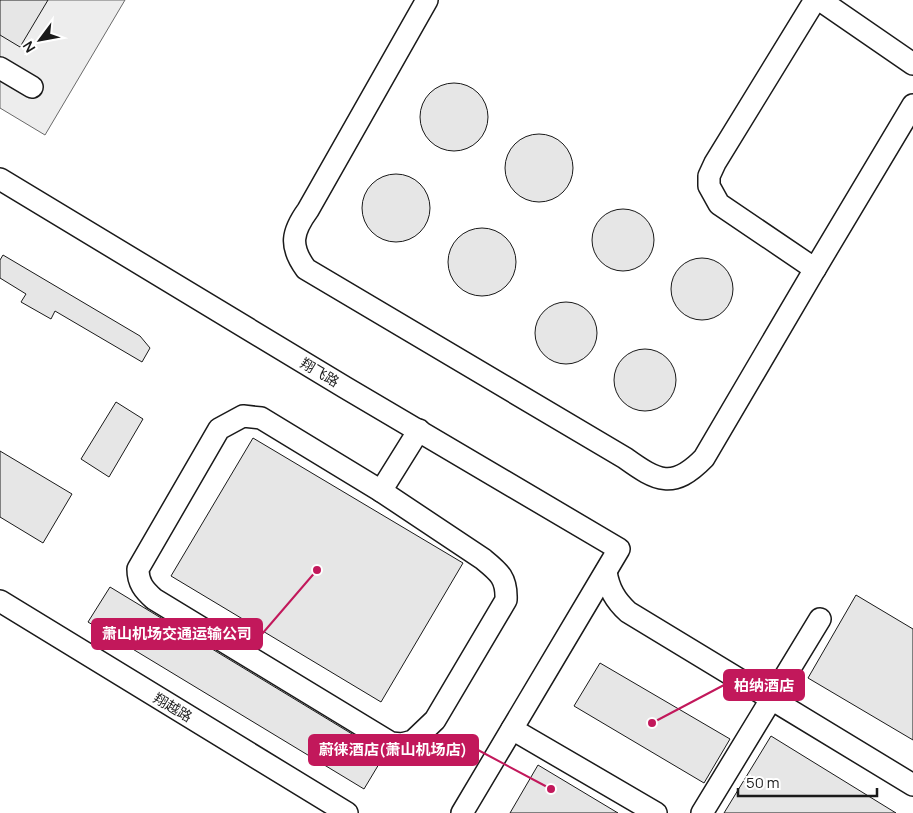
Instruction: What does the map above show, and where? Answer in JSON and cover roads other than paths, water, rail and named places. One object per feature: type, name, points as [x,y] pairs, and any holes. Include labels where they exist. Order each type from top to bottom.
[{"type":"street","points":[[427,0],[308,210],[297,225],[294,237],[299,259],[306,269],[624,458],[648,475],[677,478],[692,470],[704,458],[913,105]]},
{"type":"street","points":[[815,0],[715,163],[709,176],[709,186],[719,204],[815,269]]},
{"type":"street","points":[[820,0],[913,64]]},
{"type":"street","points":[[0,68],[32,87]]},
{"type":"street","name":"翔飞路","points":[[0,179],[619,549],[606,572]]},
{"type":"street","points":[[243,416],[261,418],[381,491],[484,559],[503,579],[506,588],[506,600],[435,720],[413,741],[402,744],[391,743],[154,599],[138,581],[138,569],[219,429],[243,416]]},
{"type":"street","points":[[381,491],[419,430]]},
{"type":"street","points":[[606,572],[612,593],[618,603],[628,612],[913,785]]},
{"type":"street","points":[[462,813],[606,572]]},
{"type":"street","name":"翔越路","points":[[0,601],[347,813]]},
{"type":"street","points":[[702,813],[820,619]]},
{"type":"street","points":[[512,729],[656,813]]},
{"type":"place","name":"萧山机场交通运输公司","points":[[317,570]]},
{"type":"place","name":"柏纳酒店","points":[[652,723]]},
{"type":"place","name":"蔚徕酒店(萧山机场店)","points":[[551,789]]}]
